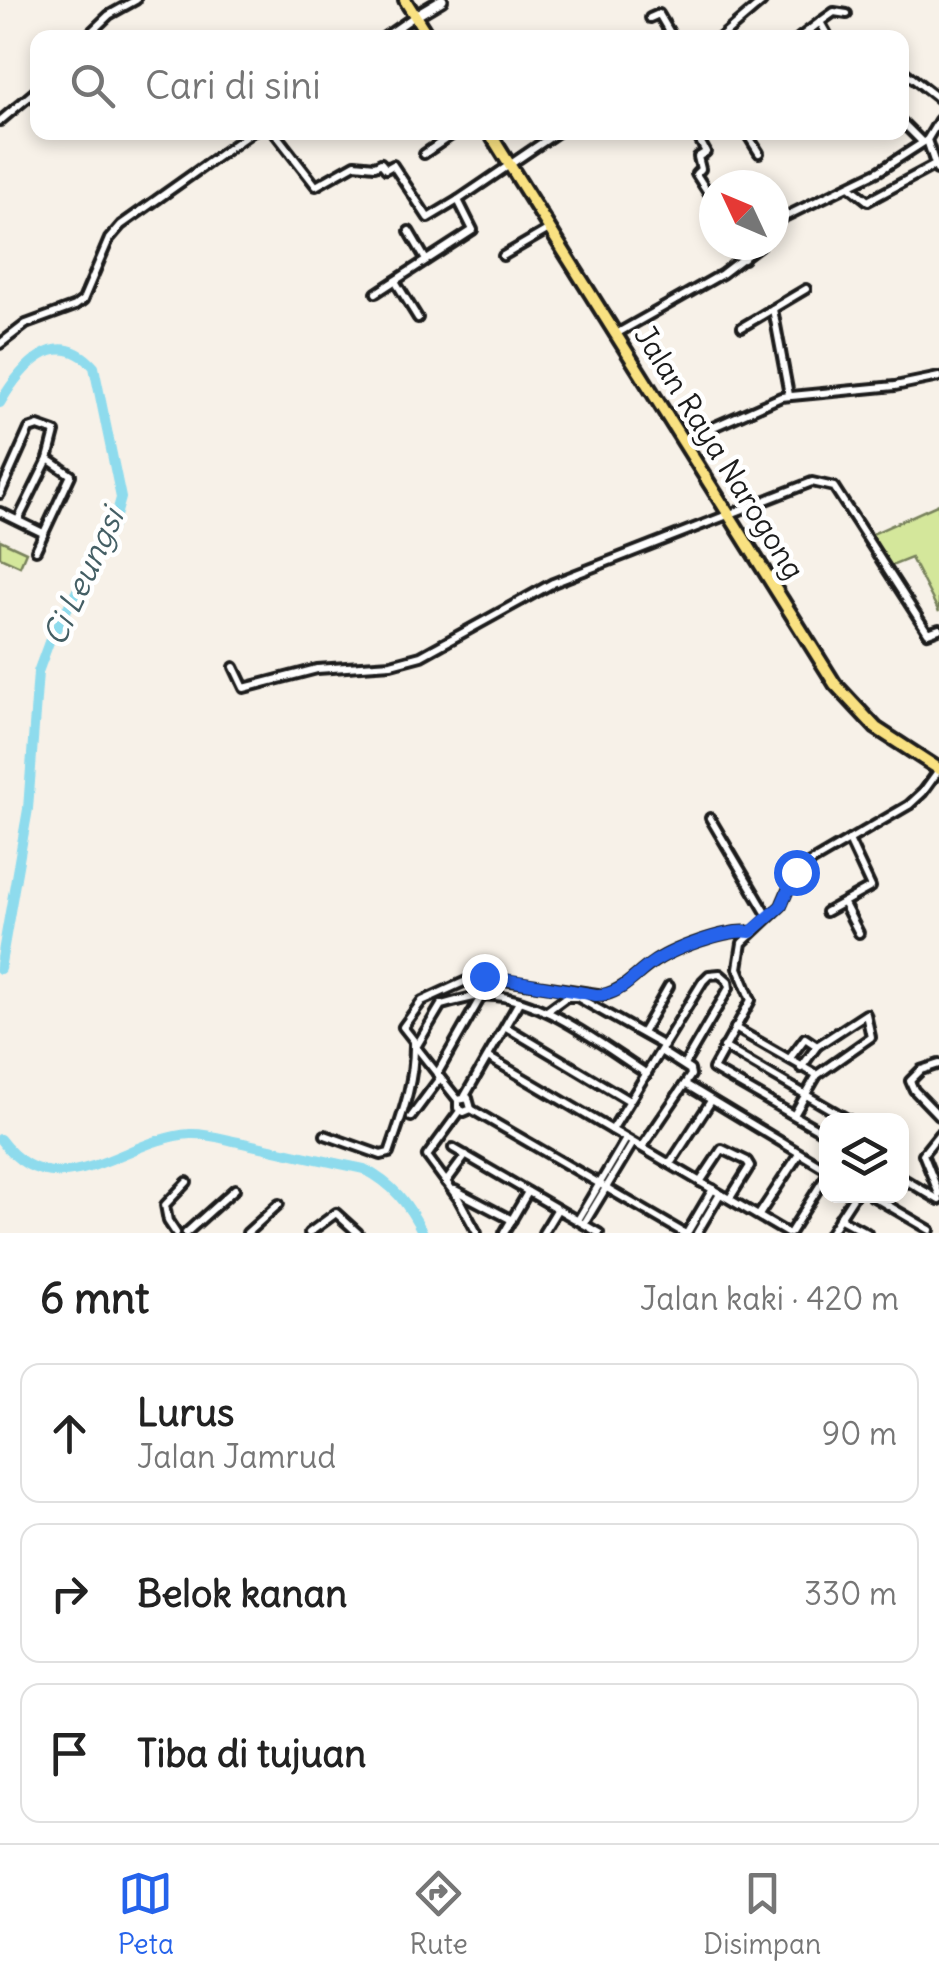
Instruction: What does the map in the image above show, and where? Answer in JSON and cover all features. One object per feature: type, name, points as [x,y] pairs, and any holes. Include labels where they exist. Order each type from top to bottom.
[{"type":"main road","points":[[405,0],[424,30]]},
{"type":"main road","name":"Jalan Raya Narogong","points":[[494,140],[846,698],[887,736],[939,769]]},
{"type":"street","points":[[93,30],[109,15],[136,0]]},
{"type":"street","points":[[395,30],[442,0]]},
{"type":"street","points":[[729,30],[762,2]]},
{"type":"street","points":[[810,30],[834,12],[848,14]]},
{"type":"street","points":[[650,18],[663,16],[669,30]]},
{"type":"street","points":[[820,22],[824,30]]},
{"type":"street","points":[[909,75],[939,99]]},
{"type":"street","points":[[0,121],[30,96]]},
{"type":"street","points":[[789,215],[879,171],[925,141],[939,120]]},
{"type":"street","points":[[849,186],[868,201],[937,167],[925,141],[909,128]]},
{"type":"street","points":[[0,344],[26,324],[79,304],[109,239],[121,225],[241,140]]},
{"type":"street","points":[[280,140],[315,186],[355,164],[381,163],[386,169],[393,164],[428,218],[547,140]]},
{"type":"street","points":[[424,154],[444,140]]},
{"type":"street","points":[[700,140],[706,151],[698,157],[701,170]]},
{"type":"street","points":[[753,140],[759,154]]},
{"type":"street","points":[[376,293],[473,229],[458,200]]},
{"type":"street","points":[[502,256],[550,228]]},
{"type":"street","points":[[409,231],[426,260]]},
{"type":"street","points":[[616,334],[742,260]]},
{"type":"street","points":[[395,280],[418,318]]},
{"type":"street","points":[[742,327],[806,289]]},
{"type":"street","points":[[773,309],[789,395]]},
{"type":"street","points":[[682,441],[789,395],[895,386],[939,377]]},
{"type":"street","points":[[0,494],[29,430],[34,426],[54,432],[48,459],[18,520]]},
{"type":"street","points":[[36,550],[72,475],[48,459]]},
{"type":"street","points":[[234,667],[244,688],[317,670],[390,664],[421,656],[553,583],[812,482],[834,487],[928,633],[939,630]]},
{"type":"street","points":[[0,512],[43,533]]},
{"type":"street","points":[[819,1130],[714,1070],[750,1000],[737,962],[742,940],[781,906],[796,872],[909,805],[924,792],[939,769]]},
{"type":"street","points":[[710,818],[768,916]]},
{"type":"street","points":[[826,912],[871,886],[849,840]]},
{"type":"street","points":[[844,904],[859,932]]},
{"type":"street","points":[[325,1135],[388,1155],[404,1116],[413,1073],[414,1041],[404,1030],[404,1024],[422,1001],[484,976],[604,995],[619,990],[659,958],[734,930],[751,932]]},
{"type":"street","points":[[612,1130],[702,981],[720,974],[730,988],[684,1066]]},
{"type":"street","points":[[642,1034],[669,986]]},
{"type":"street","points":[[470,1109],[471,1100],[461,1098],[438,1076],[417,1051],[417,1044],[441,1005],[482,996],[548,1011],[647,1074]]},
{"type":"street","points":[[412,1118],[482,996]]},
{"type":"street","points":[[548,1011],[566,997],[577,998],[642,1034],[692,1072],[642,1148]]},
{"type":"street","points":[[477,1233],[427,1154],[460,1111],[461,1098],[520,1002]]},
{"type":"street","points":[[794,1115],[817,1075],[870,1037],[866,1014],[818,1046],[802,1068]]},
{"type":"street","points":[[506,1027],[628,1100]]},
{"type":"street","points":[[735,1028],[817,1075]]},
{"type":"street","points":[[790,1058],[805,1038],[818,1046]]},
{"type":"street","points":[[724,1047],[837,1113]]},
{"type":"street","points":[[488,1057],[789,1233],[819,1184]]},
{"type":"street","points":[[939,1064],[921,1070],[910,1081],[939,1116]]},
{"type":"street","points":[[685,1084],[819,1167]]},
{"type":"street","points":[[670,1164],[711,1100]]},
{"type":"street","points":[[460,1111],[470,1109],[685,1233],[716,1191]]},
{"type":"street","points":[[939,1134],[923,1154],[939,1197]]},
{"type":"street","points":[[581,1222],[630,1141]]},
{"type":"street","points":[[453,1148],[599,1233]]},
{"type":"street","points":[[700,1182],[722,1149],[748,1161],[750,1166],[730,1198]]},
{"type":"street","points":[[759,1216],[799,1154]]},
{"type":"street","points":[[448,1185],[466,1156]]},
{"type":"street","points":[[176,1233],[165,1206],[187,1182]]},
{"type":"street","points":[[909,1182],[939,1197]]},
{"type":"street","points":[[448,1185],[512,1220]]},
{"type":"street","points":[[186,1233],[235,1189]]},
{"type":"street","points":[[696,1233],[716,1191]]},
{"type":"street","points":[[504,1233],[528,1192]]},
{"type":"street","points":[[830,1233],[850,1203]]},
{"type":"street","points":[[882,1203],[923,1230]]},
{"type":"street","points":[[247,1233],[279,1204]]},
{"type":"street","points":[[555,1233],[544,1230],[557,1210]]},
{"type":"street","points":[[309,1233],[336,1213],[358,1233]]},
{"type":"street","points":[[840,1218],[866,1233]]},
{"type":"green space","points":[[939,504],[939,612],[911,558],[889,567],[872,534]]},
{"type":"green space","points":[[0,540],[26,552],[20,566],[0,557]]},
{"type":"waterway","name":"Ci Leungsi","points":[[0,403],[18,376],[41,356],[53,350],[80,355],[94,367],[121,498],[114,523],[49,642],[38,672],[28,809],[0,969]]},
{"type":"waterway","name":"Ci Leungsi","points":[[0,1139],[22,1161],[44,1171],[67,1172],[91,1166],[165,1138],[190,1134],[364,1169],[399,1195],[423,1233]]},
{"type":"route","points":[[484,976],[596,995],[614,993],[659,958],[734,930],[751,932],[781,906],[796,872]]}]
